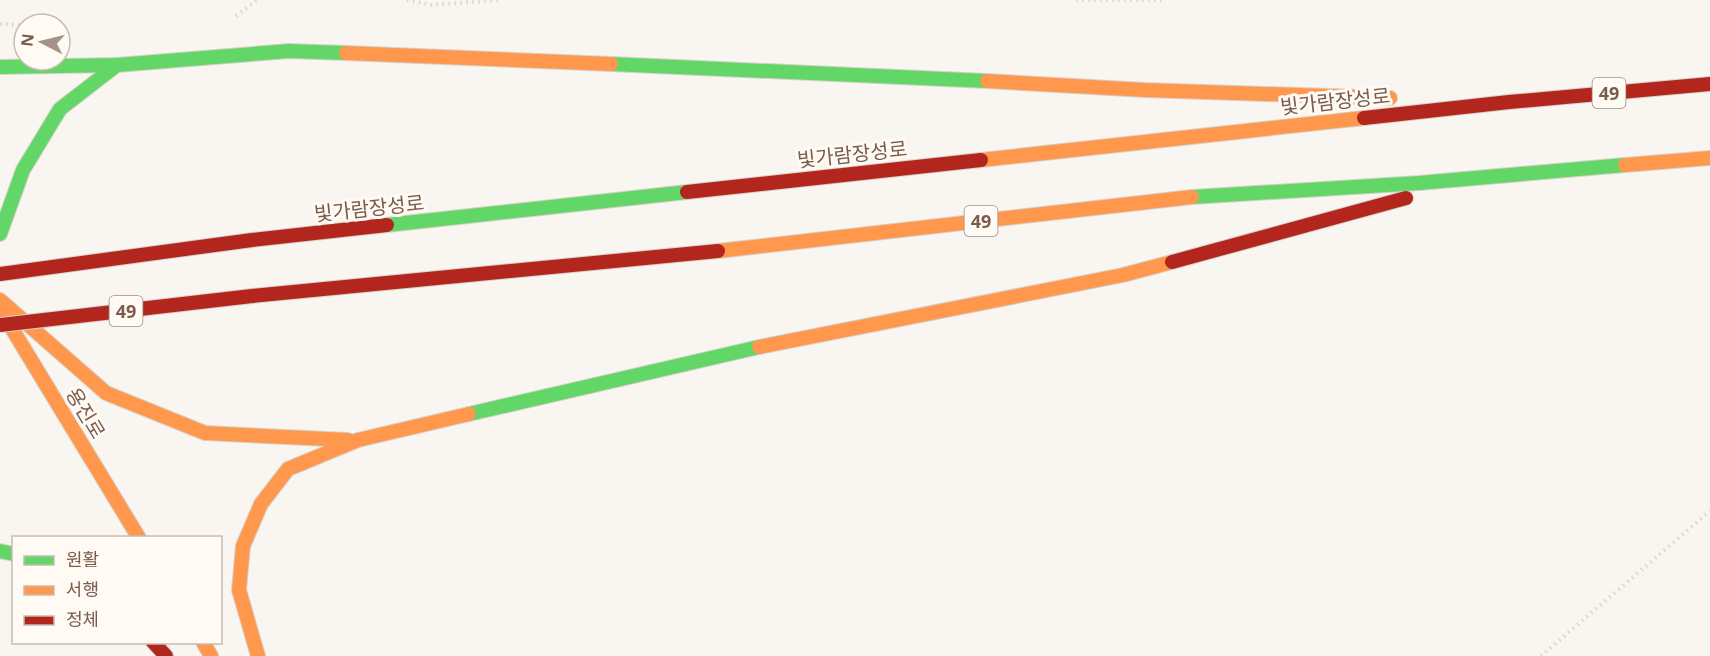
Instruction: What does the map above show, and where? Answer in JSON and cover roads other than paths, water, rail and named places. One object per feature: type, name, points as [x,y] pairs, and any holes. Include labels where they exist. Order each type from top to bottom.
[{"type":"main road","points":[[0,67],[117,65],[290,51],[872,75],[1145,90],[1509,102]]},
{"type":"main road","points":[[0,234],[23,170],[60,109],[117,65]]},
{"type":"main road","name":"빛가람장성로","points":[[0,273],[252,240],[1509,102],[1710,84]]},
{"type":"main road","name":"49","points":[[0,325],[252,296],[652,259],[1220,194],[1419,183],[1710,158]]},
{"type":"main road","points":[[258,656],[239,590],[243,546],[261,504],[288,469],[358,440],[736,352],[1123,275],[1480,178]]},
{"type":"main road","points":[[0,300],[106,393],[205,433],[358,440]]},
{"type":"main road","name":"용진로","points":[[0,309],[138,536]]},
{"type":"main road","points":[[155,644],[166,656]]}]
